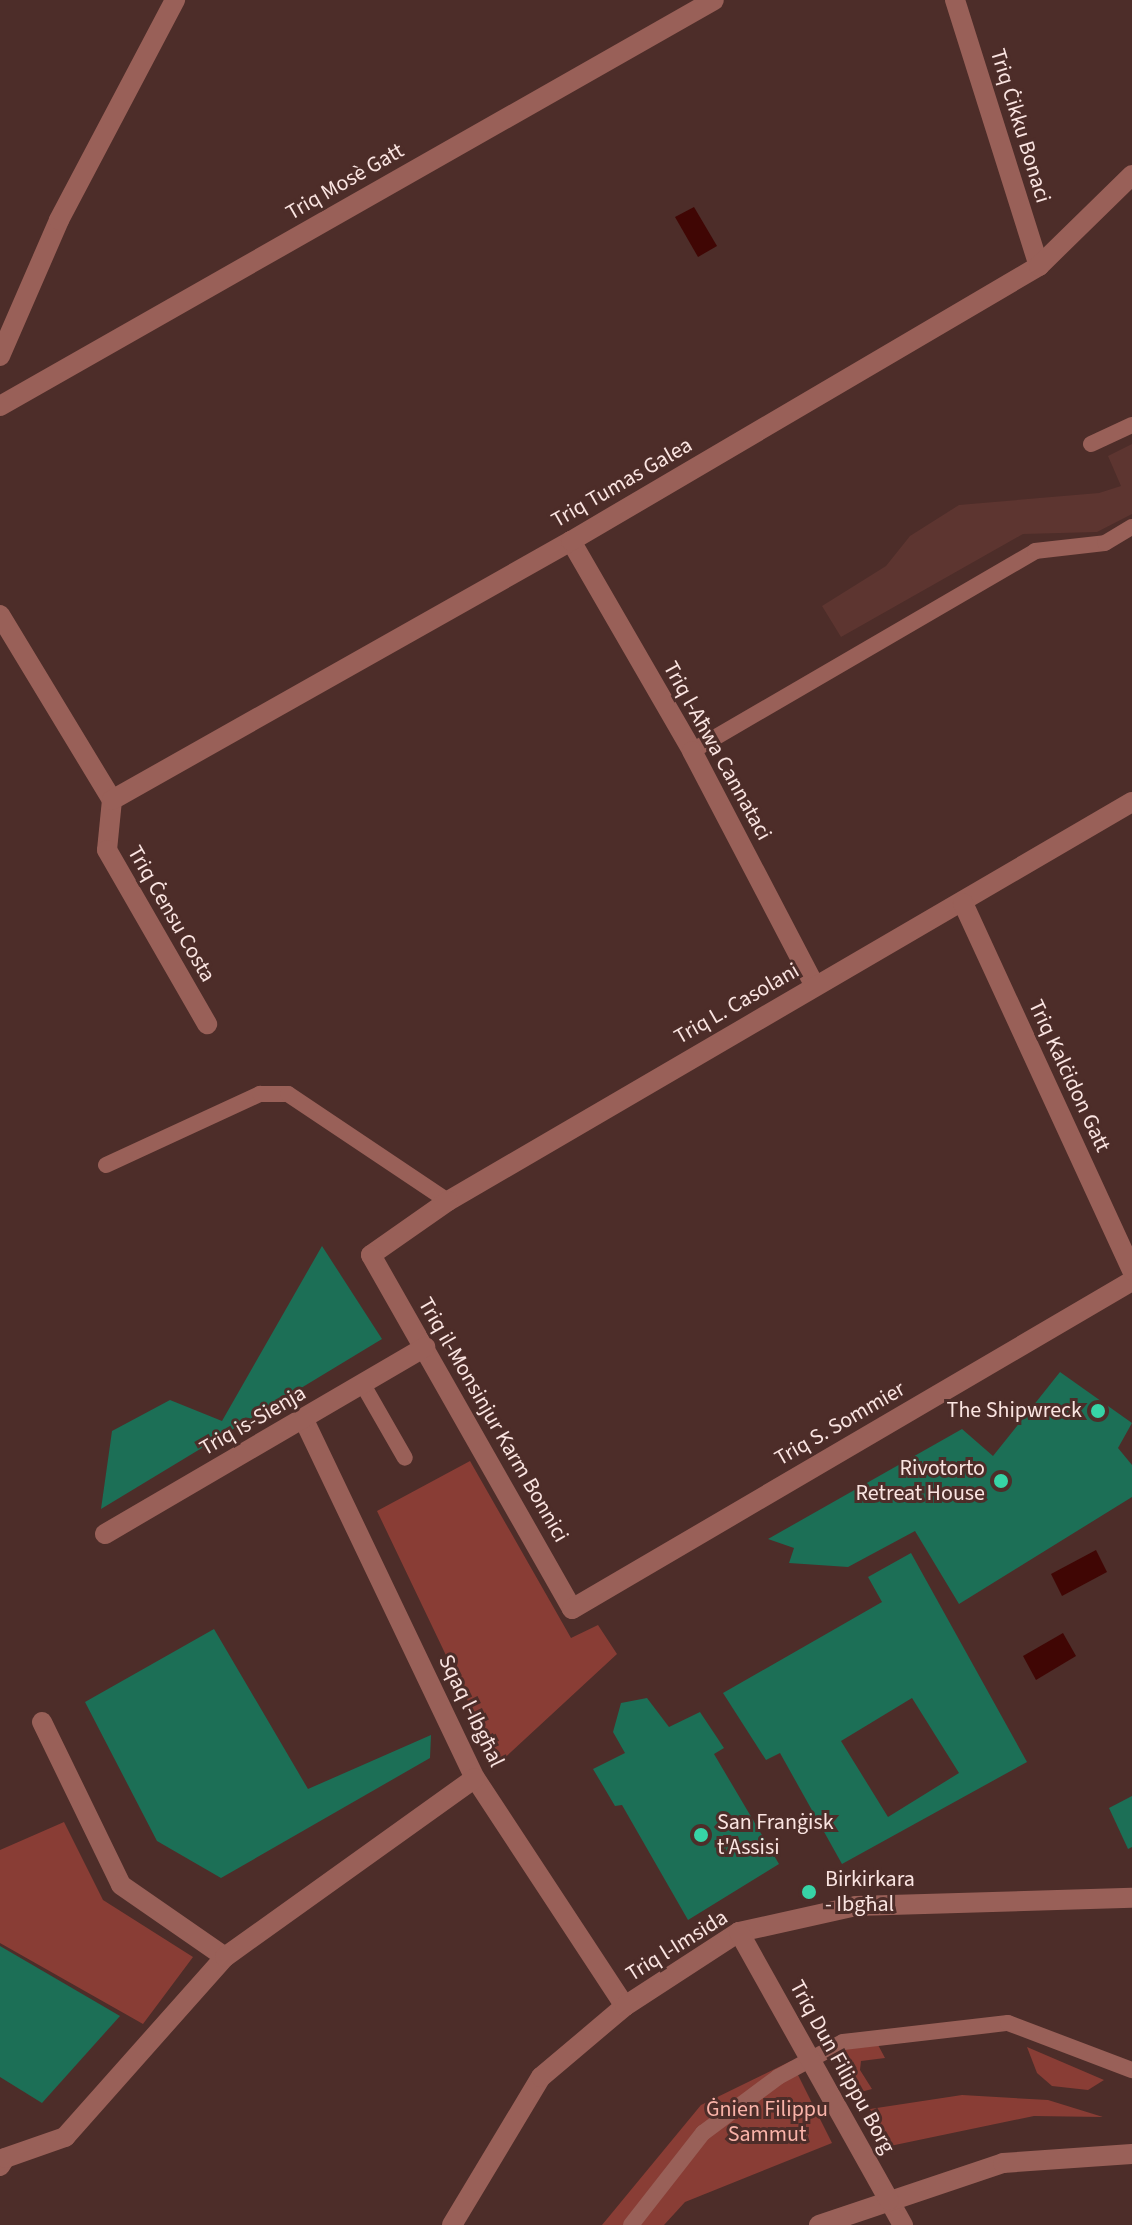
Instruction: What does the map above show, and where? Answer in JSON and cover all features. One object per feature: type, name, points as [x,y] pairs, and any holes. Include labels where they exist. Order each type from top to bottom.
[{"type":"street","points":[[0,356],[59,220],[175,0]]},
{"type":"street","name":"Triq Mosè Gatt","points":[[0,406],[714,0]]},
{"type":"street","name":"Triq Ċikku Bonaci","points":[[955,0],[1039,266]]},
{"type":"street","name":"Triq Tumas Galea","points":[[112,800],[571,541],[1039,266],[1132,175]]},
{"type":"street","name":"Triq l-Aħwa Cannataci","points":[[571,541],[692,751],[815,986]]},
{"type":"street","points":[[0,615],[112,800]]},
{"type":"street","name":"Triq Ċensu Costa","points":[[112,800],[107,850],[207,1024]]},
{"type":"street","name":"Triq L. Casolani","points":[[371,1255],[448,1201],[1132,802]]},
{"type":"street","name":"Triq Kalċidon Gatt","points":[[963,903],[1132,1270]]},
{"type":"street","name":"Triq il-Monsinjur Karm Bonnici","points":[[371,1255],[572,1609]]},
{"type":"street","name":"Triq S. Sommier","points":[[572,1609],[1132,1281]]},
{"type":"street","name":"Triq is-Sienja","points":[[105,1534],[425,1347]]},
{"type":"street","name":"Sqaq l-Ibgħal","points":[[304,1420],[475,1778],[625,2006]]},
{"type":"street","points":[[42,1722],[121,1885],[225,1957]]},
{"type":"street","points":[[2,2159],[65,2137],[225,1957],[475,1778]]},
{"type":"street","name":"Triq l-Imsida","points":[[452,2225],[541,2077],[625,2006],[739,1932],[856,1906],[1132,1898]]},
{"type":"street","name":"Triq Dun Filippu Borg","points":[[739,1932],[903,2225]]},
{"type":"street","points":[[819,2225],[1003,2163],[1132,2154]]},
{"type":"lane","points":[[1091,444],[1132,425]]},
{"type":"lane","points":[[692,751],[1035,551],[1105,543],[1132,527]]},
{"type":"lane","points":[[106,1165],[260,1094],[288,1094],[448,1201]]},
{"type":"lane","points":[[362,1383],[405,1458]]},
{"type":"lane","points":[[631,2225],[703,2133],[778,2077],[843,2042],[1008,2023],[1132,2070]]},
{"type":"shaded area","points":[[694,207],[717,246],[698,257],[675,217]]},
{"type":"shaded area","points":[[1132,444],[1132,514],[1097,532],[1023,534],[841,637],[822,606],[886,566],[910,536],[959,505],[1099,493],[1121,486],[1108,456]]},
{"type":"shaded area","points":[[1096,1550],[1107,1572],[1062,1596],[1051,1574]]},
{"type":"shaded area","points":[[1063,1633],[1076,1656],[1036,1680],[1023,1656]]},
{"type":"green space","points":[[470,1461],[571,1638],[598,1625],[617,1654],[498,1764],[377,1511]]},
{"type":"green space","points":[[64,1822],[103,1900],[193,1957],[143,2024],[0,1943],[0,1850]]},
{"type":"green space","points":[[877,2043],[885,2058],[861,2061],[860,2070],[872,2089],[857,2093],[836,2051]]},
{"type":"green space","points":[[1027,2047],[1104,2080],[1088,2090],[1052,2086],[1037,2073]]},
{"type":"green space","name":"Ġnien Filippu Sammut","points":[[791,2061],[832,2143],[685,2202],[664,2225],[602,2225],[701,2105]]},
{"type":"green space","points":[[962,2095],[1048,2100],[1103,2117],[1034,2116],[890,2146],[870,2109]]},
{"type":"building","points":[[322,1246],[382,1339],[101,1509],[112,1431],[170,1400],[222,1421]]},
{"type":"building","name":"Rivotorto Retreat House","points":[[1060,1372],[1132,1423],[1118,1448],[1132,1465],[1132,1497],[959,1604],[915,1531],[848,1567],[789,1563],[794,1548],[768,1539],[962,1429],[993,1456]]},
{"type":"building","points":[[911,1553],[1027,1762],[842,1864],[780,1753],[766,1760],[723,1693],[882,1602],[868,1577]],"holes":[[[912,1698],[959,1773],[888,1817],[841,1741]]]},
{"type":"building","points":[[214,1629],[308,1789],[431,1735],[430,1758],[221,1878],[157,1841],[85,1702]]},
{"type":"building","name":"San Franġisk t'Assisi","points":[[647,1698],[669,1727],[700,1712],[724,1748],[714,1754],[779,1864],[688,1920],[622,1805],[615,1806],[593,1769],[625,1753],[613,1732],[621,1703]]},
{"type":"building","points":[[1132,1796],[1132,1847],[1128,1849],[1109,1808]]},
{"type":"building","points":[[0,1946],[120,2016],[42,2103],[0,2077]]},
{"type":"place","name":"The Shipwreck","points":[[1098,1411]]},
{"type":"place","name":"Rivotorto Retreat House","points":[[1001,1481]]},
{"type":"place","name":"San Franġisk t'Assisi","points":[[701,1835]]},
{"type":"place","name":"Birkirkara - Ibgħal","points":[[809,1892]]}]
